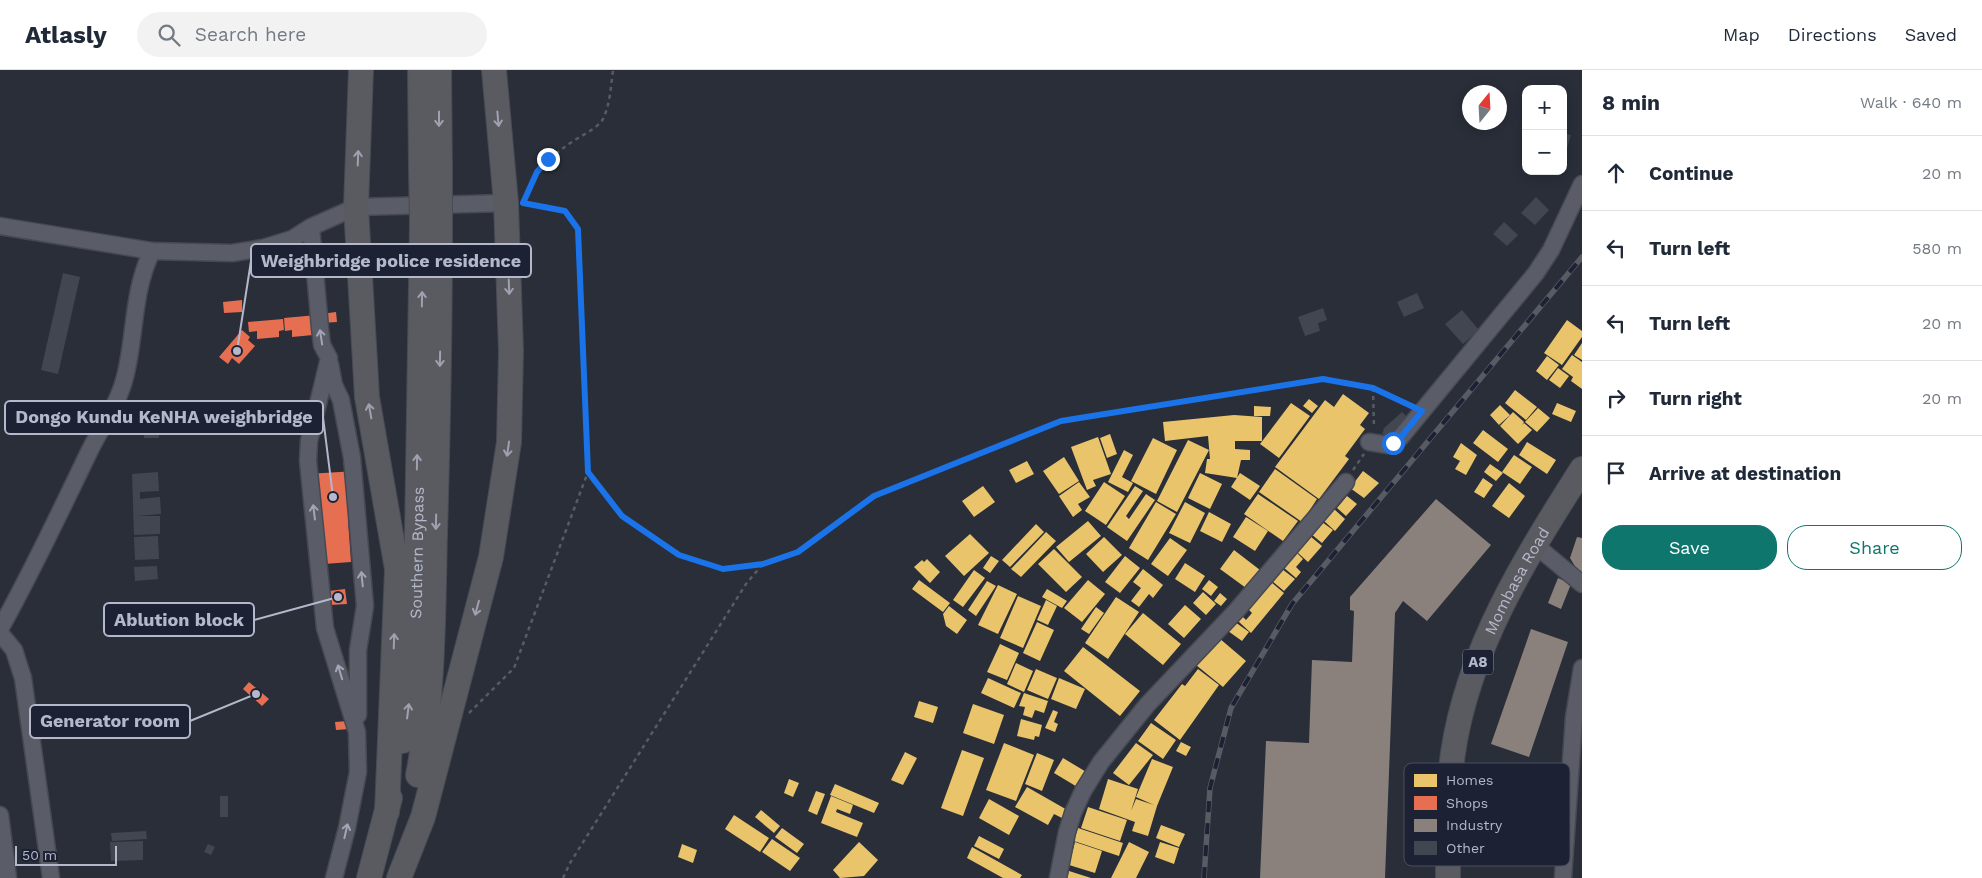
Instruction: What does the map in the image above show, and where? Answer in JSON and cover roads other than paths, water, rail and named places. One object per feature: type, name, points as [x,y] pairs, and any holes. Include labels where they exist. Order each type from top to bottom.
[{"type":"highway","points":[[360,70],[356,207],[367,397],[397,569],[387,812]]},
{"type":"highway","points":[[420,70],[430,169],[431,223]]},
{"type":"highway","points":[[430,169],[439,70]]},
{"type":"highway","points":[[399,878],[423,817],[491,557],[509,442],[514,203],[494,70]]},
{"type":"highway","name":"Southern Bypass","points":[[369,878],[387,812],[406,729],[413,667],[431,223]]},
{"type":"highway","name":"Southern Bypass","points":[[399,878],[423,750],[429,694],[440,360],[431,223]]},
{"type":"highway","name":"Mombasa Road","points":[[1452,763],[1459,721],[1494,620],[1535,545],[1582,469]]},
{"type":"street","points":[[1370,442],[1388,445],[1400,438],[1536,273],[1551,250],[1582,184]]},
{"type":"street","points":[[0,226],[152,251],[232,253],[263,248],[292,239],[311,227],[356,207],[514,203]]},
{"type":"street","points":[[311,227],[322,345],[328,358],[334,385],[341,400],[352,458],[365,606],[358,650],[358,772],[347,828],[334,878]]},
{"type":"street","points":[[51,878],[23,678],[14,650],[0,631],[92,446],[114,409],[125,377],[138,287],[142,272],[152,251]]},
{"type":"street","points":[[328,358],[309,440],[308,461],[325,628],[357,732]]},
{"type":"street","points":[[1058,878],[1067,832],[1074,813],[1083,791],[1101,762],[1147,705],[1237,610],[1346,482]]},
{"type":"street","points":[[1535,545],[1582,584]]},
{"type":"street","points":[[1570,776],[1574,717],[1582,668]]},
{"type":"street","points":[[0,815],[8,878]]},
{"type":"railway","points":[[1204,878],[1210,788],[1231,708],[1292,604],[1582,257]]},
{"type":"place","name":"Weighbridge police residence","points":[[237,351]]},
{"type":"place","name":"Dongo Kundu KeNHA weighbridge","points":[[333,497]]},
{"type":"place","name":"Ablution block","points":[[338,597]]},
{"type":"place","name":"Generator room","points":[[256,694]]}]
